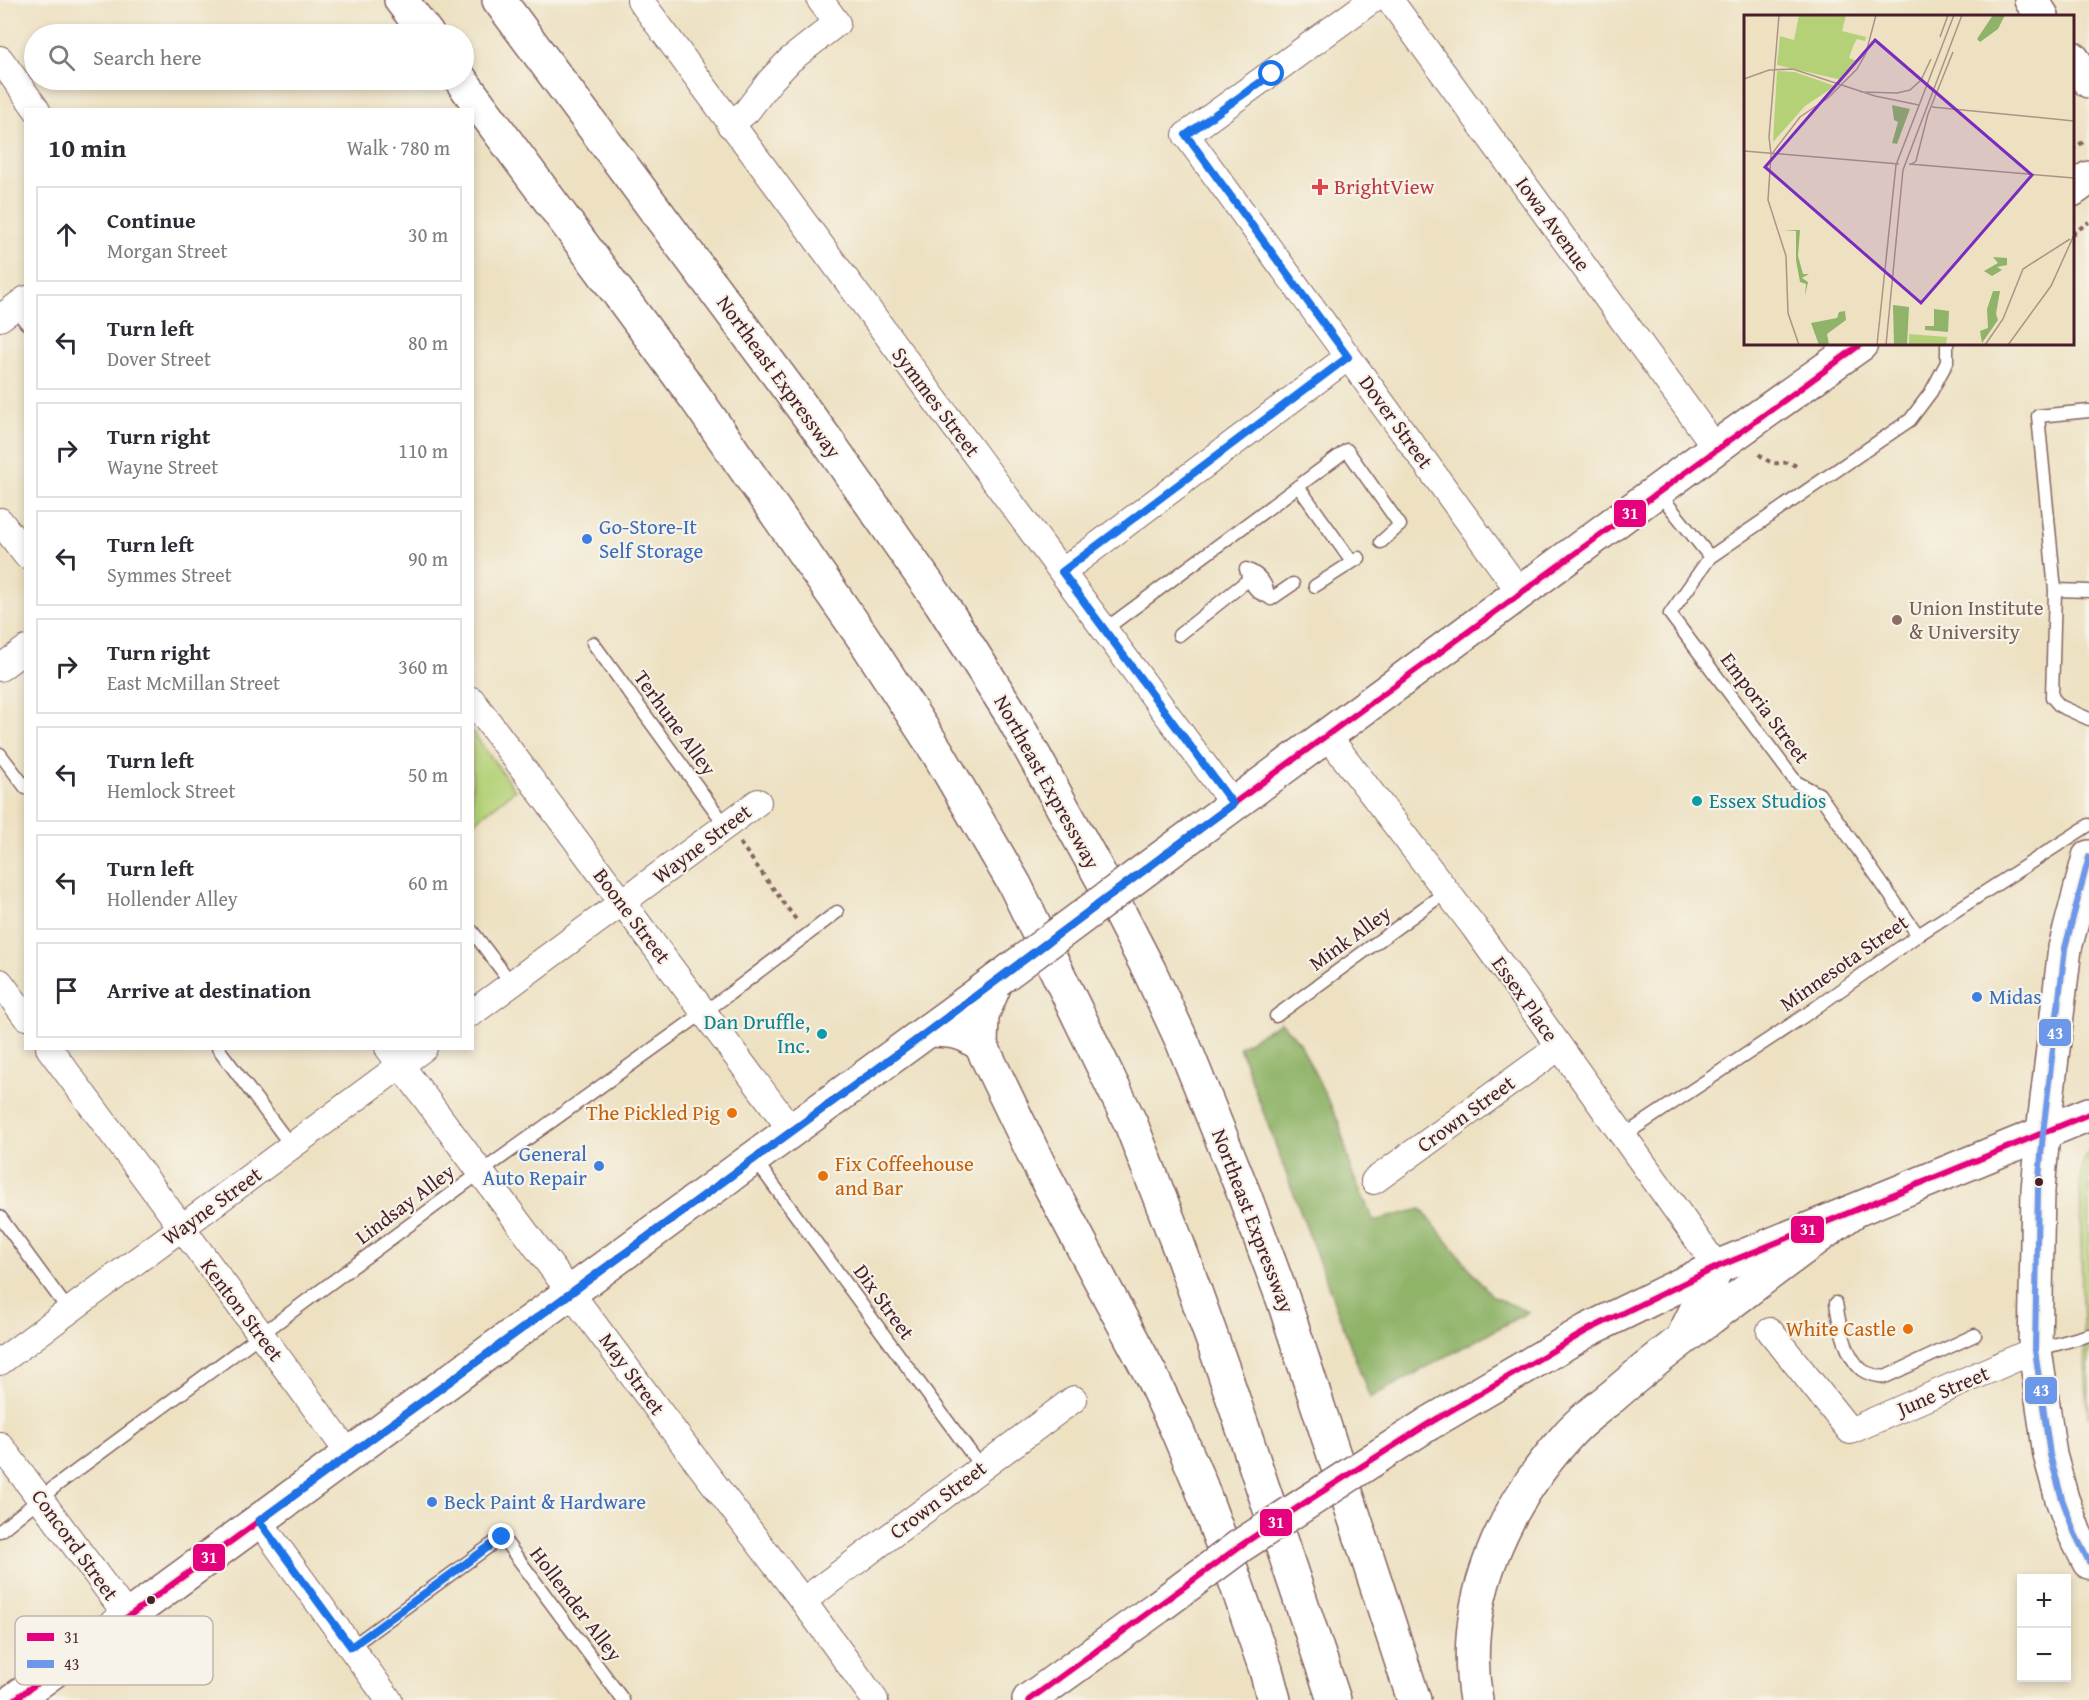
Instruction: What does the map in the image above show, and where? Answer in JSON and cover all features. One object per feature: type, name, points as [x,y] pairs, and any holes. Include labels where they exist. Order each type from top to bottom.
[{"type":"main road","points":[[402,0],[420,24]]},
{"type":"main road","name":"Northeast Expressway","points":[[500,0],[828,442],[941,603],[1010,712],[1101,877],[1149,970],[1183,1043],[1248,1205],[1284,1302],[1414,1700]]},
{"type":"main road","points":[[2031,0],[2042,15]]},
{"type":"main road","points":[[2074,59],[2089,81]]},
{"type":"main road","points":[[468,90],[695,397],[862,636],[938,753],[1015,885],[1136,1135],[1223,1369],[1334,1700]]},
{"type":"main road","points":[[2074,189],[2089,178]]},
{"type":"main road","points":[[129,1616],[754,1159],[1657,491],[1860,345]]},
{"type":"main road","points":[[2089,857],[2065,948],[2043,1133],[2038,1190],[2035,1350],[2050,1455],[2065,1508],[2089,1562]]},
{"type":"main road","points":[[981,1045],[982,1015],[997,980]]},
{"type":"main road","points":[[929,1030],[968,1034],[981,1045],[1069,1222],[1150,1373],[1200,1484],[1231,1568],[1274,1700]]},
{"type":"main road","points":[[1029,1700],[1240,1546],[1428,1424],[1588,1330],[1717,1267],[2089,1114]]},
{"type":"main road","points":[[1476,1700],[1473,1638],[1478,1593],[1510,1515],[1534,1477],[1569,1434],[1610,1398],[1682,1339],[1854,1210]]},
{"type":"main road","points":[[1682,1339],[1717,1267]]},
{"type":"main road","points":[[14,1700],[35,1685]]},
{"type":"street","name":"Symmes Street","points":[[640,0],[1233,804]]},
{"type":"street","points":[[730,125],[747,111],[790,60],[837,23],[820,0]]},
{"type":"street","name":"Dover Street","points":[[1372,0],[1186,135],[1520,592]]},
{"type":"street","name":"Iowa Avenue","points":[[1390,0],[1716,448]]},
{"type":"street","points":[[0,59],[36,108]]},
{"type":"street","points":[[1062,572],[1348,357]]},
{"type":"street","points":[[0,521],[24,552]]},
{"type":"street","points":[[0,669],[24,651]]},
{"type":"street","name":"Boone Street","points":[[474,703],[792,1131]]},
{"type":"street","name":"Essex Place","points":[[1327,735],[1518,987],[1558,1048],[1717,1267]]},
{"type":"street","name":"Wayne Street","points":[[474,1012],[622,903],[732,834],[758,802]]},
{"type":"street","name":"Crown Street","points":[[1374,1181],[1558,1048]]},
{"type":"street","name":"Kenton Street","points":[[50,1050],[350,1455]]},
{"type":"street","name":"Wayne Street","points":[[0,1362],[292,1147],[395,1057],[418,1050]]},
{"type":"street","name":"May Street","points":[[395,1057],[875,1700]]},
{"type":"street","name":"June Street","points":[[1770,1331],[1850,1431],[2035,1350]]},
{"type":"street","name":"Crown Street","points":[[802,1601],[1074,1400]]},
{"type":"street","name":"Concord Street","points":[[0,1445],[127,1616]]},
{"type":"street","points":[[259,1521],[389,1700]]},
{"type":"lane","points":[[1657,491],[1710,557],[1910,420],[1931,392],[1947,362],[1947,345]]},
{"type":"lane","points":[[2089,411],[2038,416],[2055,590],[2052,696],[2060,706],[2089,719]]},
{"type":"lane","points":[[1104,630],[1347,450],[1400,525],[1381,542]]},
{"type":"lane","points":[[1298,486],[1356,560],[1315,586]]},
{"type":"lane","name":"Emporia Street","points":[[1710,557],[1670,614],[1796,782],[1819,794],[1918,935]]},
{"type":"lane","points":[[1179,635],[1248,580],[1246,569],[1257,574],[1267,587],[1268,596],[1271,599],[1293,584]]},
{"type":"lane","points":[[2055,590],[2089,591]]},
{"type":"lane","name":"Terhune Alley","points":[[593,643],[732,834]]},
{"type":"lane","points":[[0,754],[24,785]]},
{"type":"lane","name":"Minnesota Street","points":[[1623,1136],[1804,1016],[1918,935],[2089,825]]},
{"type":"lane","name":"Mink Alley","points":[[1276,1016],[1447,891]]},
{"type":"lane","name":"Lindsay Alley","points":[[0,1531],[24,1514],[40,1498],[837,912]]},
{"type":"lane","points":[[474,934],[512,984]]},
{"type":"lane","points":[[219,1050],[292,1147]]},
{"type":"lane","name":"Dix Street","points":[[754,1159],[982,1468]]},
{"type":"lane","points":[[0,1217],[69,1311]]},
{"type":"lane","points":[[1836,1303],[1840,1331],[1856,1362],[1863,1371],[1875,1376],[1886,1377],[1976,1335]]},
{"type":"lane","points":[[2035,1350],[2089,1335]]},
{"type":"lane","name":"Hollender Alley","points":[[351,1647],[502,1537],[623,1700]]},
{"type":"path","points":[[2074,149],[2083,142]]},
{"type":"path","points":[[2074,233],[2089,222]]},
{"type":"path","points":[[1759,454],[1770,463],[1792,462],[1798,467]]},
{"type":"path","points":[[732,834],[801,926]]},
{"type":"green space","points":[[474,734],[515,790],[474,822]]},
{"type":"green space","points":[[1281,1022],[1300,1043],[1339,1123],[1352,1173],[1374,1221],[1421,1209],[1492,1296],[1528,1312],[1370,1398],[1239,1047]]},
{"type":"green space","points":[[2089,1152],[2088,1418],[2082,1299],[2080,1181],[2083,1162]]},
{"type":"transit line","name":"31","points":[[129,1616],[918,1039],[1233,804],[1860,345]]},
{"type":"transit line","name":"43","points":[[2089,857],[2065,948],[2043,1133],[2038,1190],[2035,1350],[2050,1455],[2062,1499],[2075,1534],[2089,1562]]},
{"type":"transit line","name":"31","points":[[1029,1700],[1240,1546],[1312,1498],[1428,1424],[1588,1330],[1717,1267],[2089,1114]]},
{"type":"transit line","name":"31","points":[[14,1700],[35,1685]]},
{"type":"place","name":"BrightView","points":[[1320,187]]},
{"type":"place","name":"Go-Store-It Self Storage","points":[[587,539]]},
{"type":"place","name":"Union Institute & University","points":[[1897,620]]},
{"type":"place","name":"Essex Studios","points":[[1697,801]]},
{"type":"place","name":"Midas","points":[[1977,997]]},
{"type":"place","name":"Dan Druffle, Inc.","points":[[822,1034]]},
{"type":"place","name":"The Pickled Pig","points":[[732,1113]]},
{"type":"place","name":"General Auto Repair","points":[[599,1166]]},
{"type":"place","name":"Fix Coffeehouse and Bar","points":[[823,1176]]},
{"type":"place","name":"White Castle","points":[[1908,1329]]},
{"type":"place","name":"Beck Paint & Hardware","points":[[432,1502]]},
{"type":"route","points":[[502,1537],[351,1647],[259,1521],[918,1039],[1233,804],[1062,572],[1348,357],[1186,135],[1272,74]]}]
